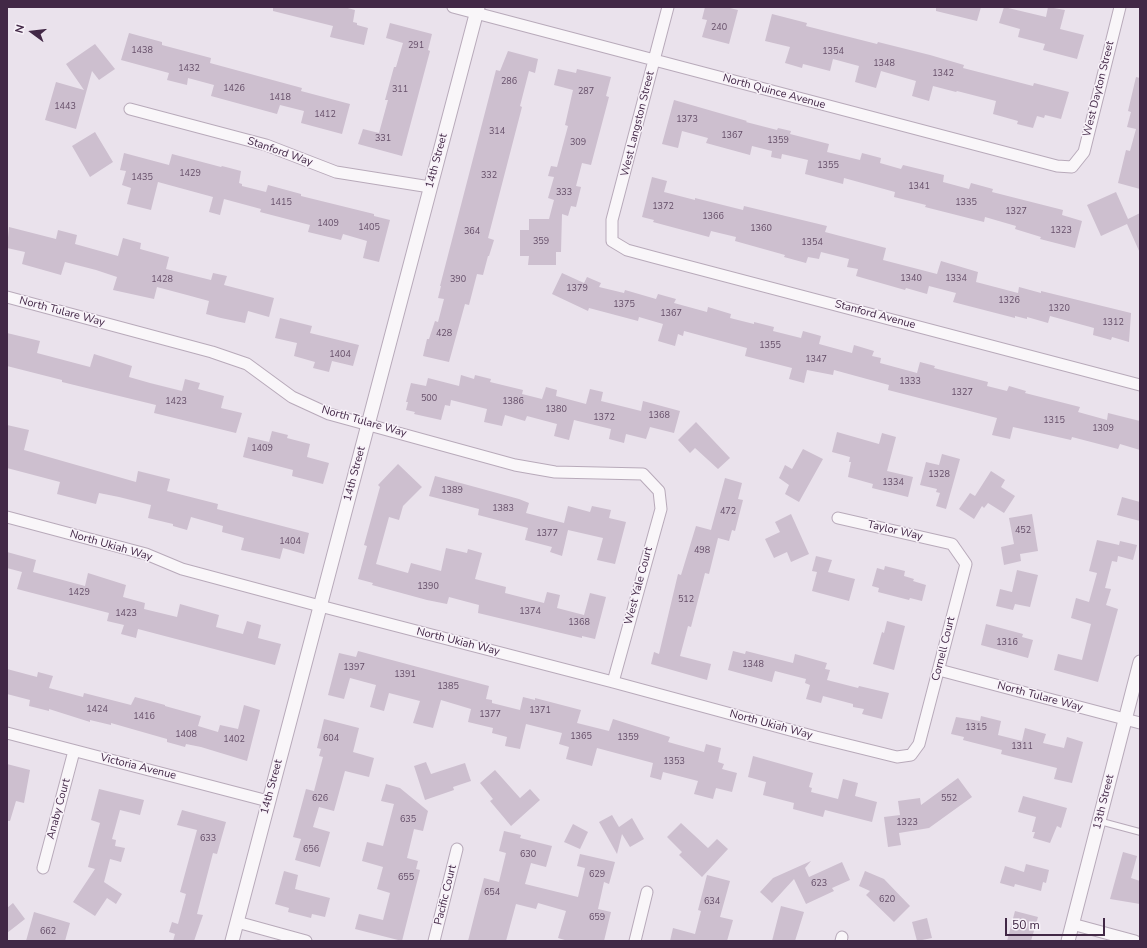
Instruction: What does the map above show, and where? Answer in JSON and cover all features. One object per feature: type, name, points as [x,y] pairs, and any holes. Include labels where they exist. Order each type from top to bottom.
[{"type":"street","name":"North Quince Avenue","points":[[453,7],[478,10],[654,61],[1057,166],[1072,167]]},
{"type":"street","name":"West Langston Street","points":[[612,241],[612,220],[668,7]]},
{"type":"street","name":"West Dayton Street","points":[[1072,167],[1084,152],[1120,7]]},
{"type":"street","name":"14th Street","points":[[232,941],[478,10]]},
{"type":"street","name":"Stanford Way","points":[[130,109],[266,145],[336,172],[430,187]]},
{"type":"street","name":"Stanford Avenue","points":[[612,241],[627,250],[1140,385]]},
{"type":"street","name":"North Tulare Way","points":[[7,297],[212,352],[247,364],[292,397],[329,414],[515,465],[555,472],[643,474],[659,491]]},
{"type":"street","name":"West Yale Court","points":[[613,682],[661,509],[659,491]]},
{"type":"street","name":"North Ukiah Way","points":[[7,517],[146,554],[182,569],[816,737],[897,757],[911,755]]},
{"type":"street","name":"Taylor Way","points":[[838,518],[952,544]]},
{"type":"street","name":"Cornell Court","points":[[911,755],[919,744],[966,564],[952,544]]},
{"type":"street","name":"13th Street","points":[[1068,941],[1140,662]]},
{"type":"street","name":"North Tulare Way","points":[[939,670],[1140,723]]},
{"type":"street","name":"Victoria Avenue","points":[[7,733],[268,801]]},
{"type":"street","name":"Anaby Court","points":[[43,868],[74,751]]},
{"type":"street","name":"Pacific Court","points":[[434,941],[457,849]]},
{"type":"street","points":[[635,941],[647,892]]},
{"type":"street","points":[[237,922],[306,941]]},
{"type":"street","points":[[1072,924],[1135,941]]},
{"type":"lane","points":[[1099,821],[1140,832]]},
{"type":"building","points":[[273,7],[344,7],[355,10],[353,22],[357,23],[357,25],[368,28],[364,45],[330,37],[333,26],[273,11]]},
{"type":"building","points":[[705,7],[726,7],[738,10],[729,44],[702,37],[707,20],[702,19]]},
{"type":"building","points":[[936,7],[981,7],[977,21],[936,11]]},
{"type":"building","points":[[1004,7],[1046,17],[1048,7],[1065,10],[1060,29],[1084,35],[1077,59],[1043,50],[1045,44],[1018,37],[1020,29],[999,23]]},
{"type":"building","points":[[772,14],[807,23],[806,26],[877,44],[878,42],[930,55],[964,65],[963,68],[1033,86],[1034,83],[1069,92],[1061,119],[1045,115],[1044,118],[1037,116],[1033,128],[1017,124],[1018,121],[993,114],[996,101],[933,86],[929,101],[912,96],[916,81],[881,71],[876,88],[855,82],[859,66],[833,59],[830,71],[803,64],[802,68],[785,63],[790,47],[765,41]]},
{"type":"building","points":[[390,23],[432,34],[428,50],[430,51],[402,156],[358,144],[363,129],[379,133],[388,100],[385,100],[394,67],[396,67],[403,43],[386,38]]},
{"type":"building","points":[[129,33],[162,42],[162,45],[211,58],[210,63],[302,88],[301,91],[350,104],[342,134],[301,123],[304,111],[280,105],[277,114],[211,96],[214,85],[188,78],[187,85],[167,80],[169,73],[121,60]]},
{"type":"building","points":[[95,44],[115,69],[99,80],[92,71],[76,129],[45,120],[56,82],[84,90],[66,64]]},
{"type":"building","points":[[508,51],[538,59],[535,73],[529,71],[520,106],[522,107],[488,238],[494,240],[483,275],[477,274],[469,305],[465,304],[449,362],[423,356],[427,339],[429,339],[435,321],[438,322],[444,299],[438,298],[440,286],[496,70],[500,71]]},
{"type":"building","points":[[558,69],[576,73],[577,69],[611,77],[606,96],[609,97],[591,165],[582,163],[576,186],[581,187],[576,207],[571,206],[568,216],[562,214],[561,252],[556,252],[556,265],[528,265],[529,256],[520,256],[520,230],[529,230],[529,219],[549,219],[554,200],[548,198],[554,177],[548,176],[551,166],[557,167],[568,126],[565,125],[573,90],[554,85]]},
{"type":"building","points":[[1136,77],[1140,78],[1140,189],[1118,183],[1126,150],[1130,151],[1136,129],[1127,127],[1131,112],[1128,111]]},
{"type":"building","points":[[674,100],[747,121],[746,122],[777,130],[778,128],[791,131],[790,134],[829,144],[827,152],[860,160],[862,153],[881,158],[880,163],[901,169],[903,165],[944,175],[943,182],[969,189],[971,183],[993,189],[992,192],[1063,210],[1062,215],[1082,221],[1075,248],[1040,239],[1041,237],[1015,229],[1016,226],[985,217],[984,222],[925,207],[926,205],[894,197],[895,192],[844,178],[843,184],[805,174],[808,160],[782,154],[781,159],[771,157],[772,151],[752,146],[750,155],[706,143],[708,138],[682,131],[678,148],[662,144]]},
{"type":"building","points":[[95,132],[113,162],[90,177],[72,146]]},
{"type":"building","points":[[124,153],[169,165],[172,154],[221,167],[222,166],[241,171],[239,183],[242,184],[242,186],[266,192],[268,185],[301,194],[301,196],[374,214],[374,216],[390,220],[379,262],[363,258],[367,241],[343,234],[341,240],[308,232],[310,225],[260,212],[261,209],[224,199],[220,215],[209,212],[213,197],[158,182],[151,210],[127,204],[131,188],[122,185],[126,171],[120,170]]},
{"type":"building","points":[[652,177],[667,181],[664,192],[743,210],[744,206],[827,226],[825,232],[886,248],[883,260],[937,274],[941,261],[978,272],[976,282],[1018,293],[1019,287],[1041,293],[1041,291],[1131,313],[1129,342],[1112,337],[1111,340],[1093,335],[1094,328],[1050,316],[1048,323],[1027,317],[1027,319],[1015,316],[1015,318],[953,302],[956,293],[929,286],[927,294],[906,288],[905,290],[856,276],[858,269],[847,267],[849,259],[821,252],[819,259],[808,257],[806,263],[784,257],[785,255],[735,241],[736,237],[711,231],[709,237],[653,222],[654,220],[642,217]]},
{"type":"building","points":[[1116,192],[1128,219],[1140,213],[1140,253],[1127,224],[1101,236],[1087,205]]},
{"type":"building","points":[[9,227],[56,239],[58,230],[77,235],[75,244],[118,256],[123,238],[141,243],[140,249],[169,257],[166,269],[211,280],[213,273],[227,276],[224,285],[274,298],[269,317],[248,311],[245,323],[221,318],[206,314],[209,301],[157,287],[154,299],[113,290],[117,277],[96,270],[65,262],[61,275],[22,264],[25,252],[7,248]]},
{"type":"building","points":[[562,273],[584,283],[587,277],[601,283],[599,287],[624,293],[625,290],[656,299],[658,294],[676,299],[674,303],[707,312],[708,307],[731,314],[730,318],[774,327],[773,331],[801,338],[803,331],[821,336],[819,344],[852,353],[854,345],[874,351],[872,356],[881,358],[880,363],[917,373],[920,362],[935,366],[934,368],[988,382],[987,386],[1007,391],[1009,386],[1026,391],[1025,393],[1080,407],[1078,412],[1107,420],[1108,413],[1140,421],[1140,450],[1120,444],[1118,449],[1072,437],[1071,440],[1013,427],[1010,439],[992,435],[997,418],[888,390],[889,385],[834,370],[833,375],[807,370],[804,383],[789,379],[792,368],[745,356],[747,348],[684,331],[683,336],[678,334],[675,346],[658,341],[663,324],[639,317],[638,321],[589,308],[588,311],[552,294]]},
{"type":"building","points":[[280,318],[312,326],[310,333],[359,345],[353,366],[332,361],[329,372],[313,368],[315,362],[294,356],[297,343],[275,338]]},
{"type":"building","points":[[7,333],[40,341],[37,353],[90,367],[94,354],[132,366],[129,377],[150,383],[182,391],[185,379],[200,383],[198,389],[224,396],[221,408],[242,413],[236,433],[154,413],[156,405],[62,382],[62,380],[7,366]]},
{"type":"building","points":[[461,375],[474,379],[475,375],[491,379],[490,382],[523,390],[522,394],[542,399],[546,387],[557,390],[556,396],[586,404],[590,389],[603,392],[601,401],[641,411],[643,401],[680,411],[674,433],[650,427],[646,439],[626,434],[624,443],[609,439],[611,429],[574,420],[569,440],[554,436],[557,424],[527,416],[525,421],[505,415],[502,426],[484,422],[487,409],[451,400],[450,406],[445,405],[441,420],[414,414],[415,412],[406,410],[408,402],[406,402],[411,383],[426,386],[428,378],[459,386]]},
{"type":"building","points":[[696,422],[730,458],[718,469],[695,448],[690,453],[678,440]]},
{"type":"building","points":[[7,425],[29,430],[24,450],[136,482],[138,471],[170,479],[167,491],[218,504],[217,509],[309,533],[304,554],[283,548],[280,559],[241,550],[244,538],[222,532],[223,526],[191,517],[187,530],[173,526],[173,524],[148,518],[151,505],[119,497],[99,493],[96,504],[57,494],[60,482],[7,468]]},
{"type":"building","points":[[272,431],[288,435],[287,438],[310,444],[307,457],[329,463],[323,484],[292,476],[293,470],[243,457],[248,437],[269,442]]},
{"type":"building","points":[[837,432],[879,444],[882,433],[896,437],[887,471],[913,477],[908,497],[872,488],[873,484],[848,477],[851,462],[849,462],[850,457],[832,452]]},
{"type":"building","points":[[803,449],[823,459],[799,502],[785,494],[789,485],[779,478],[785,465],[792,469]]},
{"type":"building","points":[[942,454],[960,459],[946,509],[936,506],[940,493],[936,492],[937,489],[920,485],[926,462],[939,465]]},
{"type":"building","points":[[398,464],[422,487],[403,506],[399,520],[389,517],[376,564],[408,573],[411,563],[441,571],[446,548],[467,553],[468,549],[482,553],[475,579],[506,587],[505,593],[544,603],[547,592],[560,595],[557,608],[584,615],[590,593],[606,597],[595,639],[582,636],[582,638],[478,613],[479,605],[449,597],[447,604],[372,585],[373,583],[358,579],[367,546],[364,545],[380,487],[378,485]]},
{"type":"building","points":[[991,471],[1005,480],[1001,487],[1015,496],[1004,513],[988,503],[984,508],[982,506],[974,519],[959,509],[970,493],[975,496]]},
{"type":"building","points":[[435,476],[519,499],[529,503],[526,513],[564,523],[568,506],[590,512],[592,506],[611,510],[609,518],[626,522],[615,564],[597,560],[603,538],[568,530],[562,556],[550,552],[552,547],[525,540],[528,528],[478,515],[479,509],[429,496]]},
{"type":"building","points":[[725,478],[742,483],[738,499],[743,500],[735,531],[732,530],[729,541],[718,538],[709,574],[705,573],[691,627],[688,626],[680,656],[711,664],[707,680],[651,664],[654,652],[659,654],[678,574],[681,575],[696,526],[711,530]]},
{"type":"building","points":[[1122,497],[1140,502],[1140,521],[1117,515]]},
{"type":"building","points":[[791,514],[809,554],[791,562],[787,552],[774,558],[765,539],[780,532],[775,522]]},
{"type":"building","points":[[1032,514],[1038,551],[1020,554],[1021,561],[1004,565],[1001,547],[1014,544],[1009,518]]},
{"type":"building","points":[[1097,540],[1119,545],[1120,541],[1137,545],[1133,560],[1118,556],[1117,562],[1112,561],[1105,588],[1111,589],[1106,605],[1118,609],[1098,682],[1054,670],[1058,654],[1082,660],[1091,624],[1071,618],[1076,598],[1089,602],[1097,573],[1089,571]]},
{"type":"building","points":[[7,552],[36,560],[33,572],[85,586],[88,573],[126,585],[123,597],[145,603],[144,609],[177,617],[180,604],[219,615],[216,627],[243,634],[247,621],[261,625],[258,638],[281,644],[275,665],[138,629],[136,638],[121,634],[124,625],[107,621],[109,613],[17,589],[22,572],[7,568]]},
{"type":"building","points":[[816,556],[832,560],[828,572],[855,579],[849,601],[812,591],[817,572],[812,571]]},
{"type":"building","points":[[885,566],[905,571],[904,576],[914,579],[913,581],[926,585],[922,601],[910,598],[909,600],[878,592],[879,588],[872,586],[877,568],[884,570]]},
{"type":"building","points":[[1017,570],[1038,575],[1030,607],[1015,604],[1013,610],[996,606],[1000,589],[1012,592]]},
{"type":"building","points":[[887,621],[905,626],[894,670],[873,664],[882,632],[884,633]]},
{"type":"building","points":[[986,624],[1023,634],[1022,637],[1033,640],[1028,658],[981,645]]},
{"type":"building","points":[[358,651],[489,686],[486,699],[492,700],[492,703],[520,710],[523,697],[535,700],[535,698],[581,710],[577,723],[609,731],[613,719],[670,737],[668,742],[704,752],[706,744],[721,748],[718,762],[724,764],[722,769],[737,773],[732,792],[716,788],[713,799],[694,794],[698,781],[663,772],[661,780],[650,777],[653,763],[597,748],[592,766],[566,759],[569,747],[559,744],[562,733],[526,724],[520,749],[505,746],[507,737],[492,733],[493,728],[468,722],[471,709],[441,700],[433,728],[413,723],[420,701],[389,693],[384,711],[370,707],[376,685],[350,678],[344,699],[328,695],[339,653],[356,657]]},
{"type":"building","points":[[733,651],[745,654],[746,651],[793,663],[795,654],[827,663],[825,669],[830,670],[827,680],[858,688],[859,686],[889,693],[882,719],[862,714],[864,709],[853,707],[853,704],[823,696],[821,703],[806,699],[810,685],[805,683],[806,679],[775,671],[772,682],[728,670]]},
{"type":"building","points":[[7,669],[37,677],[38,672],[53,676],[49,688],[83,697],[84,693],[131,705],[135,697],[165,705],[201,716],[198,726],[218,732],[220,725],[238,729],[244,705],[260,710],[247,761],[201,747],[186,744],[185,747],[167,742],[167,739],[111,723],[111,725],[90,720],[90,722],[49,709],[49,711],[29,706],[30,700],[7,694]]},
{"type":"building","points":[[981,716],[1001,721],[998,735],[1022,741],[1025,728],[1046,734],[1043,743],[1064,748],[1067,737],[1083,742],[1072,783],[1054,779],[1057,768],[1001,754],[1002,750],[963,740],[964,737],[951,734],[956,717],[980,721]]},
{"type":"building","points":[[324,719],[359,728],[353,752],[374,758],[369,777],[345,771],[334,811],[319,807],[313,827],[330,832],[320,867],[295,860],[301,839],[293,837],[306,789],[314,791],[323,757],[319,756],[321,749],[317,748]]},
{"type":"building","points":[[753,756],[813,773],[809,787],[812,788],[811,792],[838,799],[843,779],[858,783],[855,796],[877,802],[872,822],[825,810],[823,817],[793,809],[794,803],[763,795],[766,782],[748,777]]},
{"type":"building","points":[[426,762],[431,774],[465,763],[471,781],[453,787],[454,790],[425,800],[414,766]]},
{"type":"building","points":[[7,764],[30,770],[24,803],[16,801],[10,821],[7,821]]},
{"type":"building","points":[[495,770],[520,798],[530,789],[540,800],[511,826],[490,801],[493,799],[480,783]]},
{"type":"building","points":[[958,778],[972,797],[929,828],[899,833],[901,845],[888,847],[884,817],[900,815],[898,801],[920,798],[921,805]]},
{"type":"building","points":[[386,784],[400,788],[428,811],[423,831],[414,829],[407,858],[418,861],[416,869],[420,870],[402,941],[355,929],[359,914],[383,920],[390,893],[377,889],[383,867],[362,861],[367,842],[383,846],[394,804],[381,801]]},
{"type":"building","points":[[99,789],[144,800],[140,815],[120,810],[112,839],[116,840],[115,846],[125,848],[121,862],[110,859],[104,882],[122,894],[116,904],[107,898],[95,916],[73,902],[95,869],[88,867],[100,823],[91,820]]},
{"type":"building","points":[[1023,796],[1067,808],[1061,828],[1057,826],[1050,843],[1033,838],[1035,832],[1032,832],[1036,817],[1018,812]]},
{"type":"building","points":[[182,810],[226,822],[217,854],[213,853],[197,914],[203,915],[194,941],[173,941],[175,934],[169,932],[172,922],[178,924],[186,894],[180,892],[197,830],[177,825]]},
{"type":"building","points":[[612,815],[619,827],[632,818],[644,839],[630,847],[622,834],[617,854],[599,822]]},
{"type":"building","points":[[681,823],[708,848],[717,839],[728,849],[702,877],[679,855],[682,852],[667,837]]},
{"type":"building","points":[[573,824],[588,832],[580,849],[564,842]]},
{"type":"building","points":[[504,831],[521,835],[520,838],[552,846],[546,867],[531,863],[525,884],[578,897],[585,868],[577,866],[580,854],[615,862],[609,884],[604,882],[598,909],[611,912],[604,941],[568,941],[558,938],[566,911],[538,903],[536,909],[516,904],[506,941],[468,941],[484,878],[499,882],[506,853],[499,851]]},
{"type":"building","points":[[1123,852],[1137,856],[1131,878],[1140,881],[1140,904],[1110,899]]},
{"type":"building","points":[[811,861],[805,868],[809,877],[842,862],[850,880],[832,888],[834,891],[806,904],[794,879],[772,903],[760,892],[773,878]]},
{"type":"building","points":[[1026,864],[1049,870],[1046,883],[1043,882],[1041,891],[1015,884],[1014,887],[1000,883],[1005,866],[1024,872]]},
{"type":"building","points":[[284,871],[298,875],[295,889],[330,898],[325,917],[312,914],[311,918],[288,912],[289,908],[275,904]]},
{"type":"building","points":[[865,871],[884,879],[910,906],[894,922],[866,895],[870,891],[859,886]]},
{"type":"building","points":[[707,875],[730,881],[720,917],[733,920],[727,941],[670,941],[673,928],[695,934],[701,911],[698,910]]},
{"type":"building","points":[[13,903],[25,919],[7,933],[7,908]]},
{"type":"building","points":[[781,906],[804,912],[795,941],[772,941]]},
{"type":"building","points":[[1015,911],[1038,917],[1031,941],[1007,941]]},
{"type":"building","points":[[34,912],[70,923],[65,941],[26,941]]},
{"type":"building","points":[[927,918],[932,938],[917,941],[912,922]]}]
